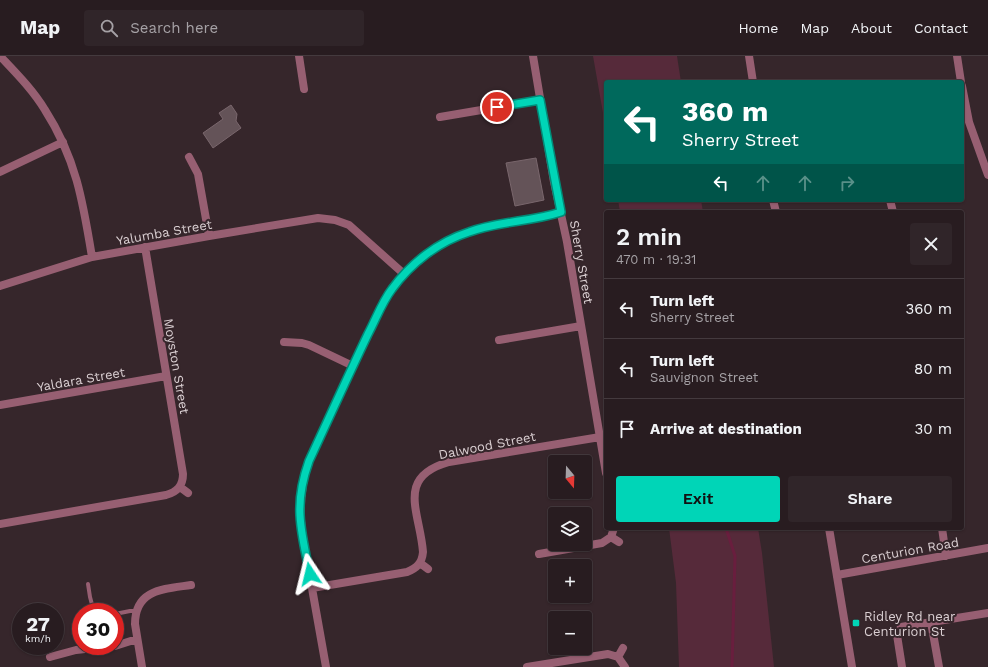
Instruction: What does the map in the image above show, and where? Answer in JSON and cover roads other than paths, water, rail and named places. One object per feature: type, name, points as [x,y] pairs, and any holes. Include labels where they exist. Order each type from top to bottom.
[{"type":"street","points":[[0,56],[29,88],[41,104],[63,142],[78,180],[92,257]]},
{"type":"street","points":[[299,56],[304,89]]},
{"type":"street","name":"Sherry Street","points":[[533,56],[604,461]]},
{"type":"street","points":[[749,56],[754,80]]},
{"type":"street","points":[[957,56],[961,80]]},
{"type":"street","points":[[964,96],[969,122],[988,175]]},
{"type":"street","points":[[440,117],[540,100]]},
{"type":"street","points":[[0,172],[63,142]]},
{"type":"street","points":[[189,157],[198,174],[209,236]]},
{"type":"street","points":[[326,667],[300,515],[300,498],[304,476],[309,461],[387,296],[404,274],[435,248],[468,232],[484,227],[547,216],[561,212]]},
{"type":"street","name":"Yalumba Street","points":[[0,286],[92,257],[209,236],[336,216],[355,230],[404,274]]},
{"type":"street","name":"Moyston Street","points":[[145,248],[183,474],[182,484],[180,487]]},
{"type":"street","points":[[499,340],[581,326]]},
{"type":"street","points":[[284,342],[310,345],[353,366]]},
{"type":"street","name":"Yaldara Street","points":[[0,405],[166,376]]},
{"type":"street","name":"Dalwood Street","points":[[420,563],[423,552],[414,496],[417,483],[426,472],[432,468],[449,462],[600,437]]},
{"type":"street","points":[[0,524],[166,495],[172,493],[180,487],[188,493]]},
{"type":"street","points":[[539,554],[595,545],[607,541],[611,537],[613,530]]},
{"type":"street","points":[[829,530],[852,667]]},
{"type":"street","points":[[942,530],[946,556]]},
{"type":"street","points":[[611,537],[619,542]]},
{"type":"street","name":"Centurion Road","points":[[837,575],[988,548]]},
{"type":"street","points":[[312,588],[407,572],[417,567],[420,563],[428,569]]},
{"type":"street","points":[[142,667],[135,624],[136,611],[141,601],[150,594],[164,589],[191,585]]},
{"type":"street","points":[[902,667],[897,635],[901,627],[988,613]]},
{"type":"street","points":[[931,622],[939,667]]},
{"type":"street","points":[[124,643],[137,639]]},
{"type":"street","points":[[618,657],[624,648]]},
{"type":"street","points":[[50,657],[72,651]]},
{"type":"street","points":[[527,667],[603,654],[618,657],[625,667]]},
{"type":"lane","points":[[88,584],[92,603]]},
{"type":"lane","points":[[124,612],[136,611]]},
{"type":"waterway","points":[[727,530],[735,556],[732,667]]},
{"type":"place","name":"Ridley Rd near Centurion St","points":[[856,623]]}]
